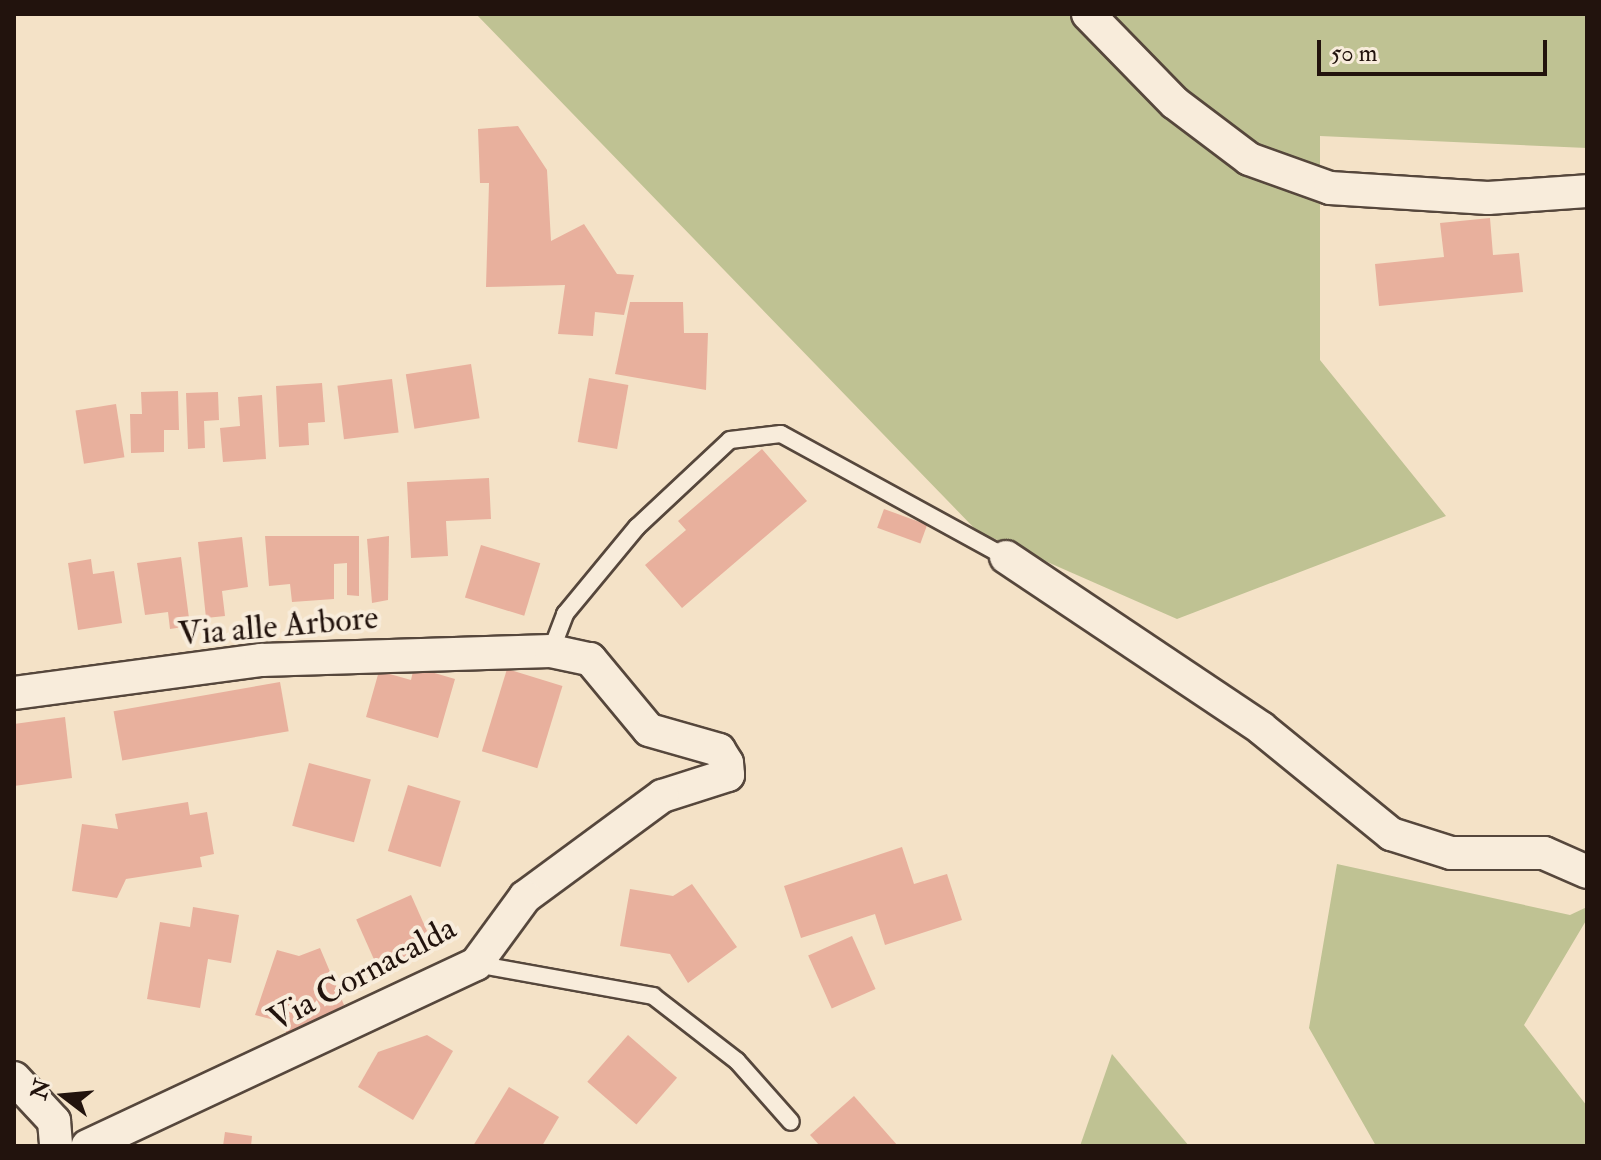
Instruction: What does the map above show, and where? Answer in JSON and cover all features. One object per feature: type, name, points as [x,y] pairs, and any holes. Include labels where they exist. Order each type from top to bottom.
[{"type":"street","points":[[1088,14],[1175,103],[1249,159],[1330,188],[1488,198],[1587,191]]},
{"type":"street","points":[[1006,557],[1261,728],[1391,834],[1451,853],[1544,853],[1587,872]]},
{"type":"street","name":"Via alle Arbore","points":[[14,693],[261,660],[551,651]]},
{"type":"street","name":"Via Cornacalda","points":[[87,1146],[476,964],[525,897],[662,796],[728,775],[719,750],[649,730],[590,659],[551,651]]},
{"type":"street","points":[[14,1078],[54,1121],[56,1146]]},
{"type":"lane","points":[[551,651],[565,614],[637,527],[730,440],[781,434],[1006,557]]},
{"type":"lane","points":[[476,964],[653,996],[737,1061],[791,1122]]},
{"type":"green space","points":[[476,14],[1587,14],[1587,148],[1320,136],[1320,360],[1446,516],[1177,619],[977,531]]},
{"type":"green space","points":[[1337,864],[1570,915],[1587,907],[1587,919],[1524,1025],[1587,1106],[1587,1146],[1376,1146],[1309,1028]]},
{"type":"green space","points":[[1112,1054],[1189,1146],[1080,1146]]},
{"type":"building","points":[[518,126],[547,170],[551,241],[584,224],[617,274],[634,275],[624,315],[595,312],[593,336],[558,334],[565,285],[486,287],[489,183],[480,183],[478,129]]},
{"type":"building","points":[[1490,218],[1493,255],[1519,253],[1523,292],[1379,306],[1375,264],[1444,257],[1440,223]]},
{"type":"building","points":[[630,302],[683,302],[684,333],[708,333],[706,390],[615,374]]},
{"type":"building","points":[[471,364],[480,418],[414,429],[406,374]]},
{"type":"building","points":[[589,378],[628,385],[617,449],[578,442]]},
{"type":"building","points":[[392,379],[399,433],[344,439],[337,386]]},
{"type":"building","points":[[322,383],[325,422],[308,423],[309,445],[279,447],[276,386]]},
{"type":"building","points":[[178,391],[179,430],[164,430],[164,452],[131,453],[130,414],[142,414],[141,392]]},
{"type":"building","points":[[218,392],[219,420],[204,421],[205,448],[188,449],[186,393]]},
{"type":"building","points":[[262,395],[266,459],[223,462],[220,428],[240,426],[238,397]]},
{"type":"building","points":[[116,404],[124,457],[84,464],[76,410]]},
{"type":"building","points":[[762,449],[807,501],[682,608],[645,565],[686,530],[678,521]]},
{"type":"building","points":[[489,478],[491,519],[446,521],[448,556],[411,558],[407,482]]},
{"type":"building","points":[[884,509],[927,525],[920,544],[877,528]]},
{"type":"building","points":[[265,536],[359,536],[359,596],[347,595],[347,563],[334,564],[334,599],[292,602],[290,584],[269,586]]},
{"type":"building","points":[[389,536],[388,600],[372,603],[367,539]]},
{"type":"building","points":[[242,537],[248,587],[222,591],[225,616],[206,618],[198,542]]},
{"type":"building","points":[[481,545],[540,563],[524,616],[465,598]]},
{"type":"building","points":[[181,557],[190,626],[170,629],[168,612],[145,615],[137,563]]},
{"type":"building","points":[[91,559],[93,574],[114,571],[122,623],[78,630],[68,563]]},
{"type":"building","points":[[414,667],[455,679],[438,738],[366,717],[379,671],[411,680]]},
{"type":"building","points":[[507,669],[562,686],[537,768],[482,751]]},
{"type":"building","points":[[280,682],[289,731],[122,761],[114,711]]},
{"type":"building","points":[[65,717],[72,778],[14,786],[14,724]]},
{"type":"building","points":[[309,763],[371,780],[354,842],[292,826]]},
{"type":"building","points":[[408,785],[461,801],[440,867],[388,851]]},
{"type":"building","points":[[188,802],[190,815],[207,812],[214,854],[200,857],[202,867],[126,879],[117,898],[72,891],[82,824],[118,829],[115,814]]},
{"type":"building","points":[[902,847],[914,884],[947,874],[962,920],[885,945],[875,914],[801,938],[784,886]]},
{"type":"building","points":[[692,884],[737,947],[688,983],[670,954],[620,946],[630,889],[673,896]]},
{"type":"building","points":[[411,895],[435,950],[381,974],[356,919]]},
{"type":"building","points":[[193,907],[239,915],[231,963],[208,959],[200,1008],[147,999],[160,922],[190,927]]},
{"type":"building","points":[[852,936],[876,989],[832,1009],[808,956]]},
{"type":"building","points":[[320,948],[344,1005],[288,1036],[282,1022],[255,1015],[277,950],[299,956]]},
{"type":"building","points":[[427,1035],[453,1051],[413,1120],[358,1087],[378,1052]]},
{"type":"building","points":[[628,1035],[677,1078],[636,1124],[587,1082]]},
{"type":"building","points":[[509,1087],[559,1117],[542,1146],[473,1146]]},
{"type":"building","points":[[854,1096],[898,1146],[820,1146],[810,1135]]},
{"type":"building","points":[[225,1132],[252,1136],[251,1146],[223,1146]]}]
